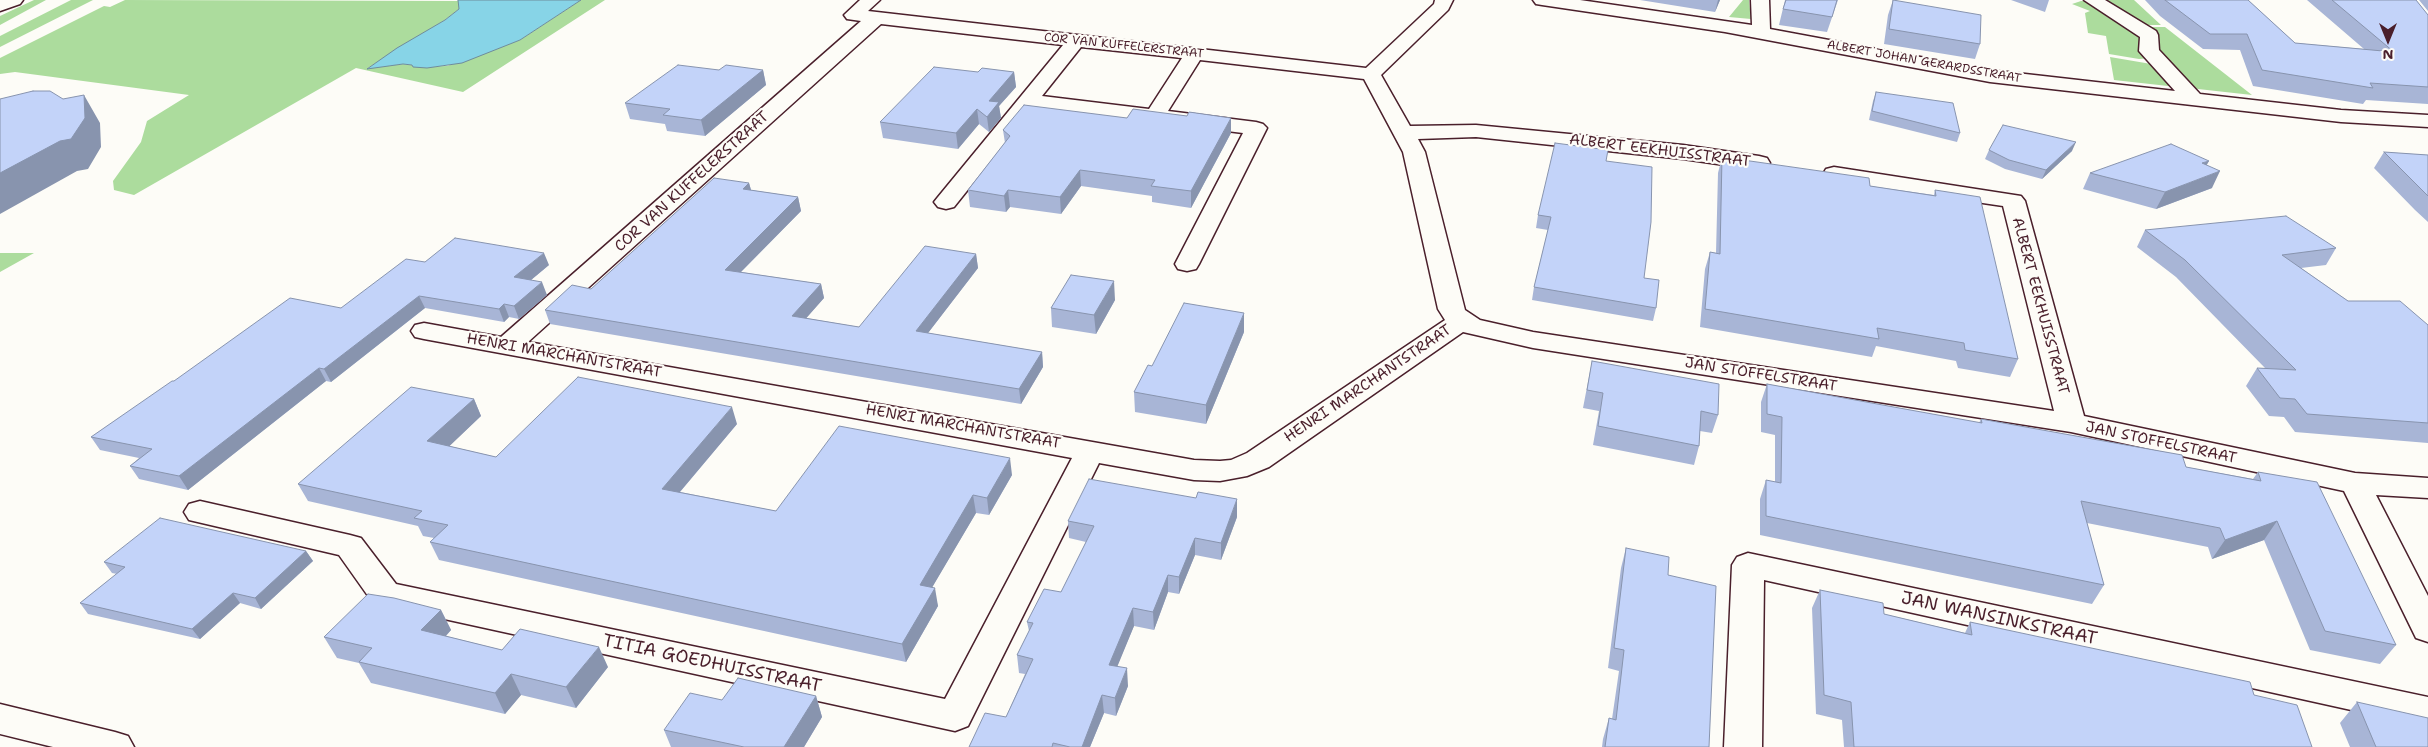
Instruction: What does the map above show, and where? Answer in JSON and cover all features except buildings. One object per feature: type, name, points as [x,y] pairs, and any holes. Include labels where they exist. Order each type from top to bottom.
[{"type":"street","points":[[0,6],[14,0]]},
{"type":"street","points":[[1444,0],[1442,6],[1371,74],[1414,152],[1451,309],[1461,321]]},
{"type":"street","name":"ALBERT JOHAN GERARDSSTRAAT","points":[[1542,0],[1761,32],[1990,76],[2341,116],[2428,121]]},
{"type":"street","points":[[1760,0],[1761,32]]},
{"type":"street","points":[[2093,0],[2149,35],[2150,51],[2194,99]]},
{"type":"street","name":"COR VAN KUFFELERSTRAAT","points":[[508,346],[874,9],[1076,41],[1371,74]]},
{"type":"street","points":[[946,202],[1076,41]]},
{"type":"street","points":[[1155,116],[1194,54]]},
{"type":"street","points":[[1028,100],[1256,128],[1187,264]]},
{"type":"street","name":"ALBERT EEKHUISSTRAAT","points":[[1404,133],[1476,131],[1683,152],[1780,166]]},
{"type":"street","name":"ALBERT EEKHUISSTRAAT","points":[[1809,171],[2013,201],[2071,423]]},
{"type":"street","name":"HENRI MARCHANTSTRAAT","points":[[424,331],[1202,471],[1236,469],[1258,460],[1461,321]]},
{"type":"street","name":"JAN STOFFELSTRAAT","points":[[1461,321],[1483,330],[1533,340],[2071,423],[2293,472],[2355,483],[2428,488]]},
{"type":"street","name":"TITIA GOEDHUISSTRAAT","points":[[200,512],[350,546],[385,594],[955,716],[1091,450]]},
{"type":"street","points":[[2355,483],[2428,629]]},
{"type":"street","name":"JAN WANSINKSTRAAT","points":[[1743,747],[1748,565],[2428,712]]},
{"type":"street","points":[[0,719],[115,747]]},
{"type":"green space","points":[[34,0],[46,0],[0,25],[0,16]]},
{"type":"green space","points":[[71,0],[93,0],[0,47],[0,36]]},
{"type":"green space","points":[[125,0],[459,1],[459,9],[445,20],[368,68],[403,64],[412,65],[413,67],[447,66],[520,40],[581,0],[605,0],[463,92],[356,68],[134,195],[114,190],[113,181],[141,142],[147,121],[189,95],[15,72],[0,74],[0,58],[104,6],[110,7]]},
{"type":"green space","points":[[1743,0],[1749,0],[1751,19],[1729,17]]},
{"type":"green space","points":[[2098,0],[2134,0],[2161,25],[2138,25]]},
{"type":"green space","points":[[2088,1],[2144,34],[2151,58],[2139,59],[2109,54],[2106,36],[2088,33],[2085,13],[2090,11],[2072,4]]},
{"type":"green space","points":[[2142,27],[2165,27],[2252,95],[2189,88],[2155,52]]},
{"type":"green space","points":[[2110,57],[2157,65],[2177,87],[2114,80]]},
{"type":"green space","points":[[0,253],[34,253],[0,272]]},
{"type":"water","points":[[458,0],[581,0],[520,40],[462,63],[427,68],[403,64],[367,69],[397,48],[445,20],[459,9]]}]
